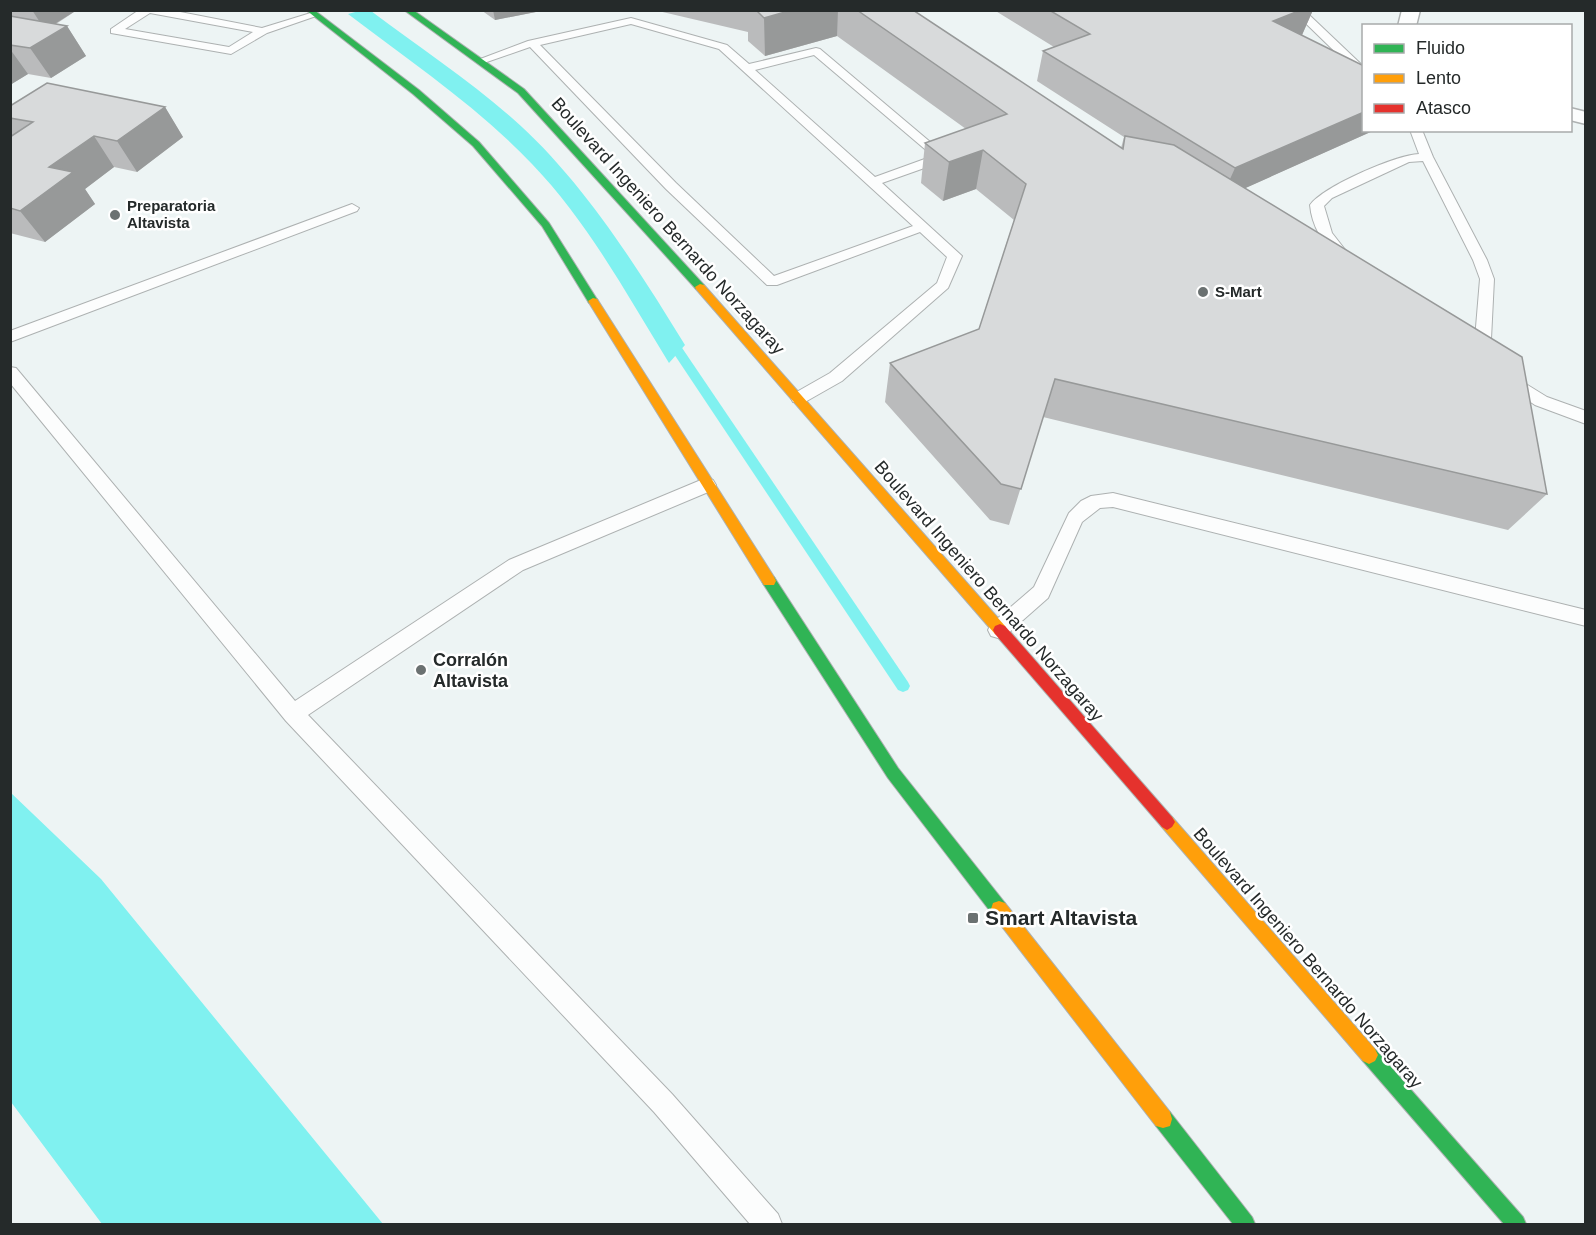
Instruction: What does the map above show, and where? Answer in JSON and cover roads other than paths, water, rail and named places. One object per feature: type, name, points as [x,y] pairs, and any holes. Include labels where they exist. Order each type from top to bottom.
[{"type":"highway","name":"Boulevard Ingeniero Bernardo Norzagaray","points":[[407,10],[521,91],[799,398],[998,630],[1516,1224]]},
{"type":"highway","points":[[316,12],[476,144],[546,225],[707,485],[893,773],[1245,1224]]},
{"type":"lane","points":[[263,31],[149,10],[115,31],[231,51],[263,31],[316,12]]},
{"type":"lane","points":[[1297,10],[1362,72]]},
{"type":"lane","points":[[481,61],[532,43],[631,21],[723,47],[955,256],[944,285],[836,377],[799,398]]},
{"type":"lane","points":[[532,43],[671,186],[772,282],[922,227]]},
{"type":"lane","points":[[748,68],[816,51],[942,157],[873,182]]},
{"type":"lane","points":[[1417,132],[1427,158],[1480,260],[1487,279],[1483,339],[1477,359],[1541,401],[1586,418]]},
{"type":"lane","points":[[1351,264],[1325,237],[1317,215],[1317,205],[1327,195],[1407,158],[1427,158]]},
{"type":"lane","points":[[10,337],[352,208]]},
{"type":"lane","points":[[10,372],[294,714],[663,1103],[768,1224]]},
{"type":"lane","points":[[294,714],[516,565],[707,485]]},
{"type":"lane","points":[[998,630],[1041,592],[1075,519],[1097,501],[1113,500],[1586,618]]},
{"type":"water","points":[[371,11],[478,90],[512,118],[561,168],[606,225],[685,345],[669,363],[606,260],[552,186],[489,123],[348,14]]},
{"type":"water","points":[[10,792],[101,879],[383,1224],[102,1224],[11,1102]]},
{"type":"waterway","points":[[670,339],[903,686]]},
{"type":"place","name":"Preparatoria Altavista","points":[[115,215]]},
{"type":"place","name":"S-Mart","points":[[1203,292]]},
{"type":"place","name":"Corralón Altavista","points":[[421,670]]},
{"type":"place","name":"Smart Altavista","points":[[973,918]]}]
